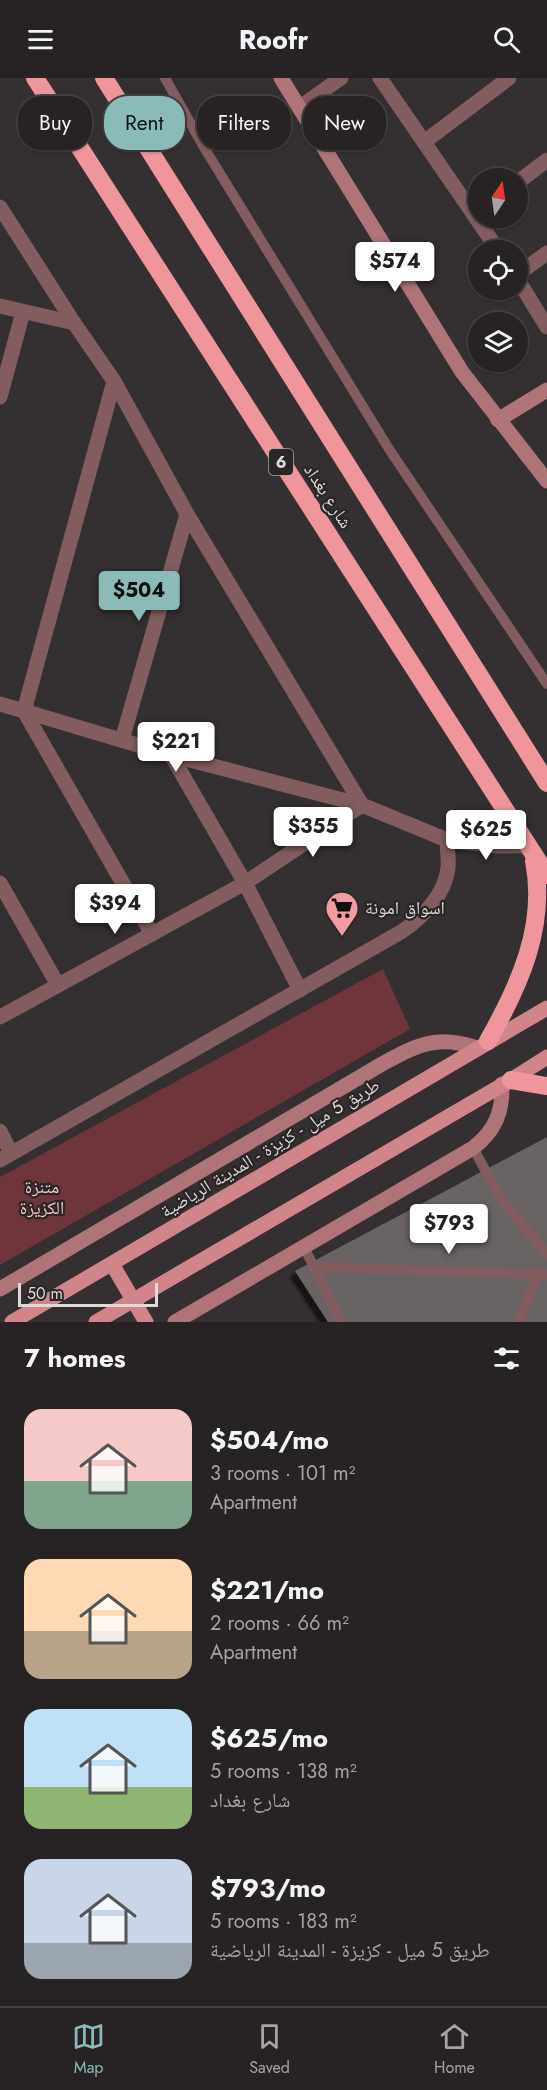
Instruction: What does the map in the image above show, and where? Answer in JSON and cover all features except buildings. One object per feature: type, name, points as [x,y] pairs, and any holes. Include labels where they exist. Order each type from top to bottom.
[{"type":"highway","name":"شارع بغداد","points":[[35,78],[547,875]]},
{"type":"highway","name":"شارع بغداد","points":[[104,78],[547,783]]},
{"type":"highway","points":[[483,1045],[517,990],[531,956],[539,904],[538,885],[530,850]]},
{"type":"highway","points":[[507,1082],[547,1086]]},
{"type":"main road","points":[[281,78],[462,372],[547,481]]},
{"type":"main road","points":[[498,420],[547,390]]},
{"type":"main road","name":"طريق 5 ميل - كزيزة - المدينة الرياضية","points":[[12,1322],[547,1008]]},
{"type":"main road","points":[[0,1289],[416,1046],[428,1042],[453,1041],[483,1045]]},
{"type":"main road","points":[[96,1322],[547,1057]]},
{"type":"main road","points":[[175,1322],[473,1148],[494,1127],[500,1114],[507,1082]]},
{"type":"main road","points":[[112,1264],[146,1322]]},
{"type":"street","points":[[300,107],[341,78]]},
{"type":"street","points":[[380,78],[468,202]]},
{"type":"street","points":[[424,142],[509,78]]},
{"type":"street","points":[[528,174],[547,160]]},
{"type":"street","points":[[0,207],[114,381],[187,513],[362,805]]},
{"type":"street","points":[[528,267],[547,253]]},
{"type":"street","points":[[528,296],[547,327]]},
{"type":"street","points":[[0,306],[74,323]]},
{"type":"street","points":[[0,397],[23,312]]},
{"type":"street","points":[[114,381],[24,711],[152,934]]},
{"type":"street","points":[[122,740],[187,513]]},
{"type":"street","points":[[0,704],[171,755],[362,805],[447,840],[530,850]]},
{"type":"street","points":[[171,755],[245,883],[300,990]]},
{"type":"street","points":[[0,1017],[245,883],[362,805]]},
{"type":"street","points":[[0,1131],[6,1157],[414,923],[441,891],[448,869],[447,840]]},
{"type":"street","points":[[0,883],[58,985]]},
{"type":"lane","points":[[165,78],[205,149],[389,449],[547,684]]},
{"type":"lane","points":[[473,1148],[503,1202],[547,1254]]},
{"type":"lane","points":[[304,1246],[341,1322]]},
{"type":"lane","points":[[313,1267],[542,1275],[519,1322]]},
{"type":"green space","name":"متنزة الكزيزة","points":[[383,969],[410,1029],[0,1265],[0,1177]]},
{"type":"place","name":"اسواق امونة","points":[[342,937]]}]
